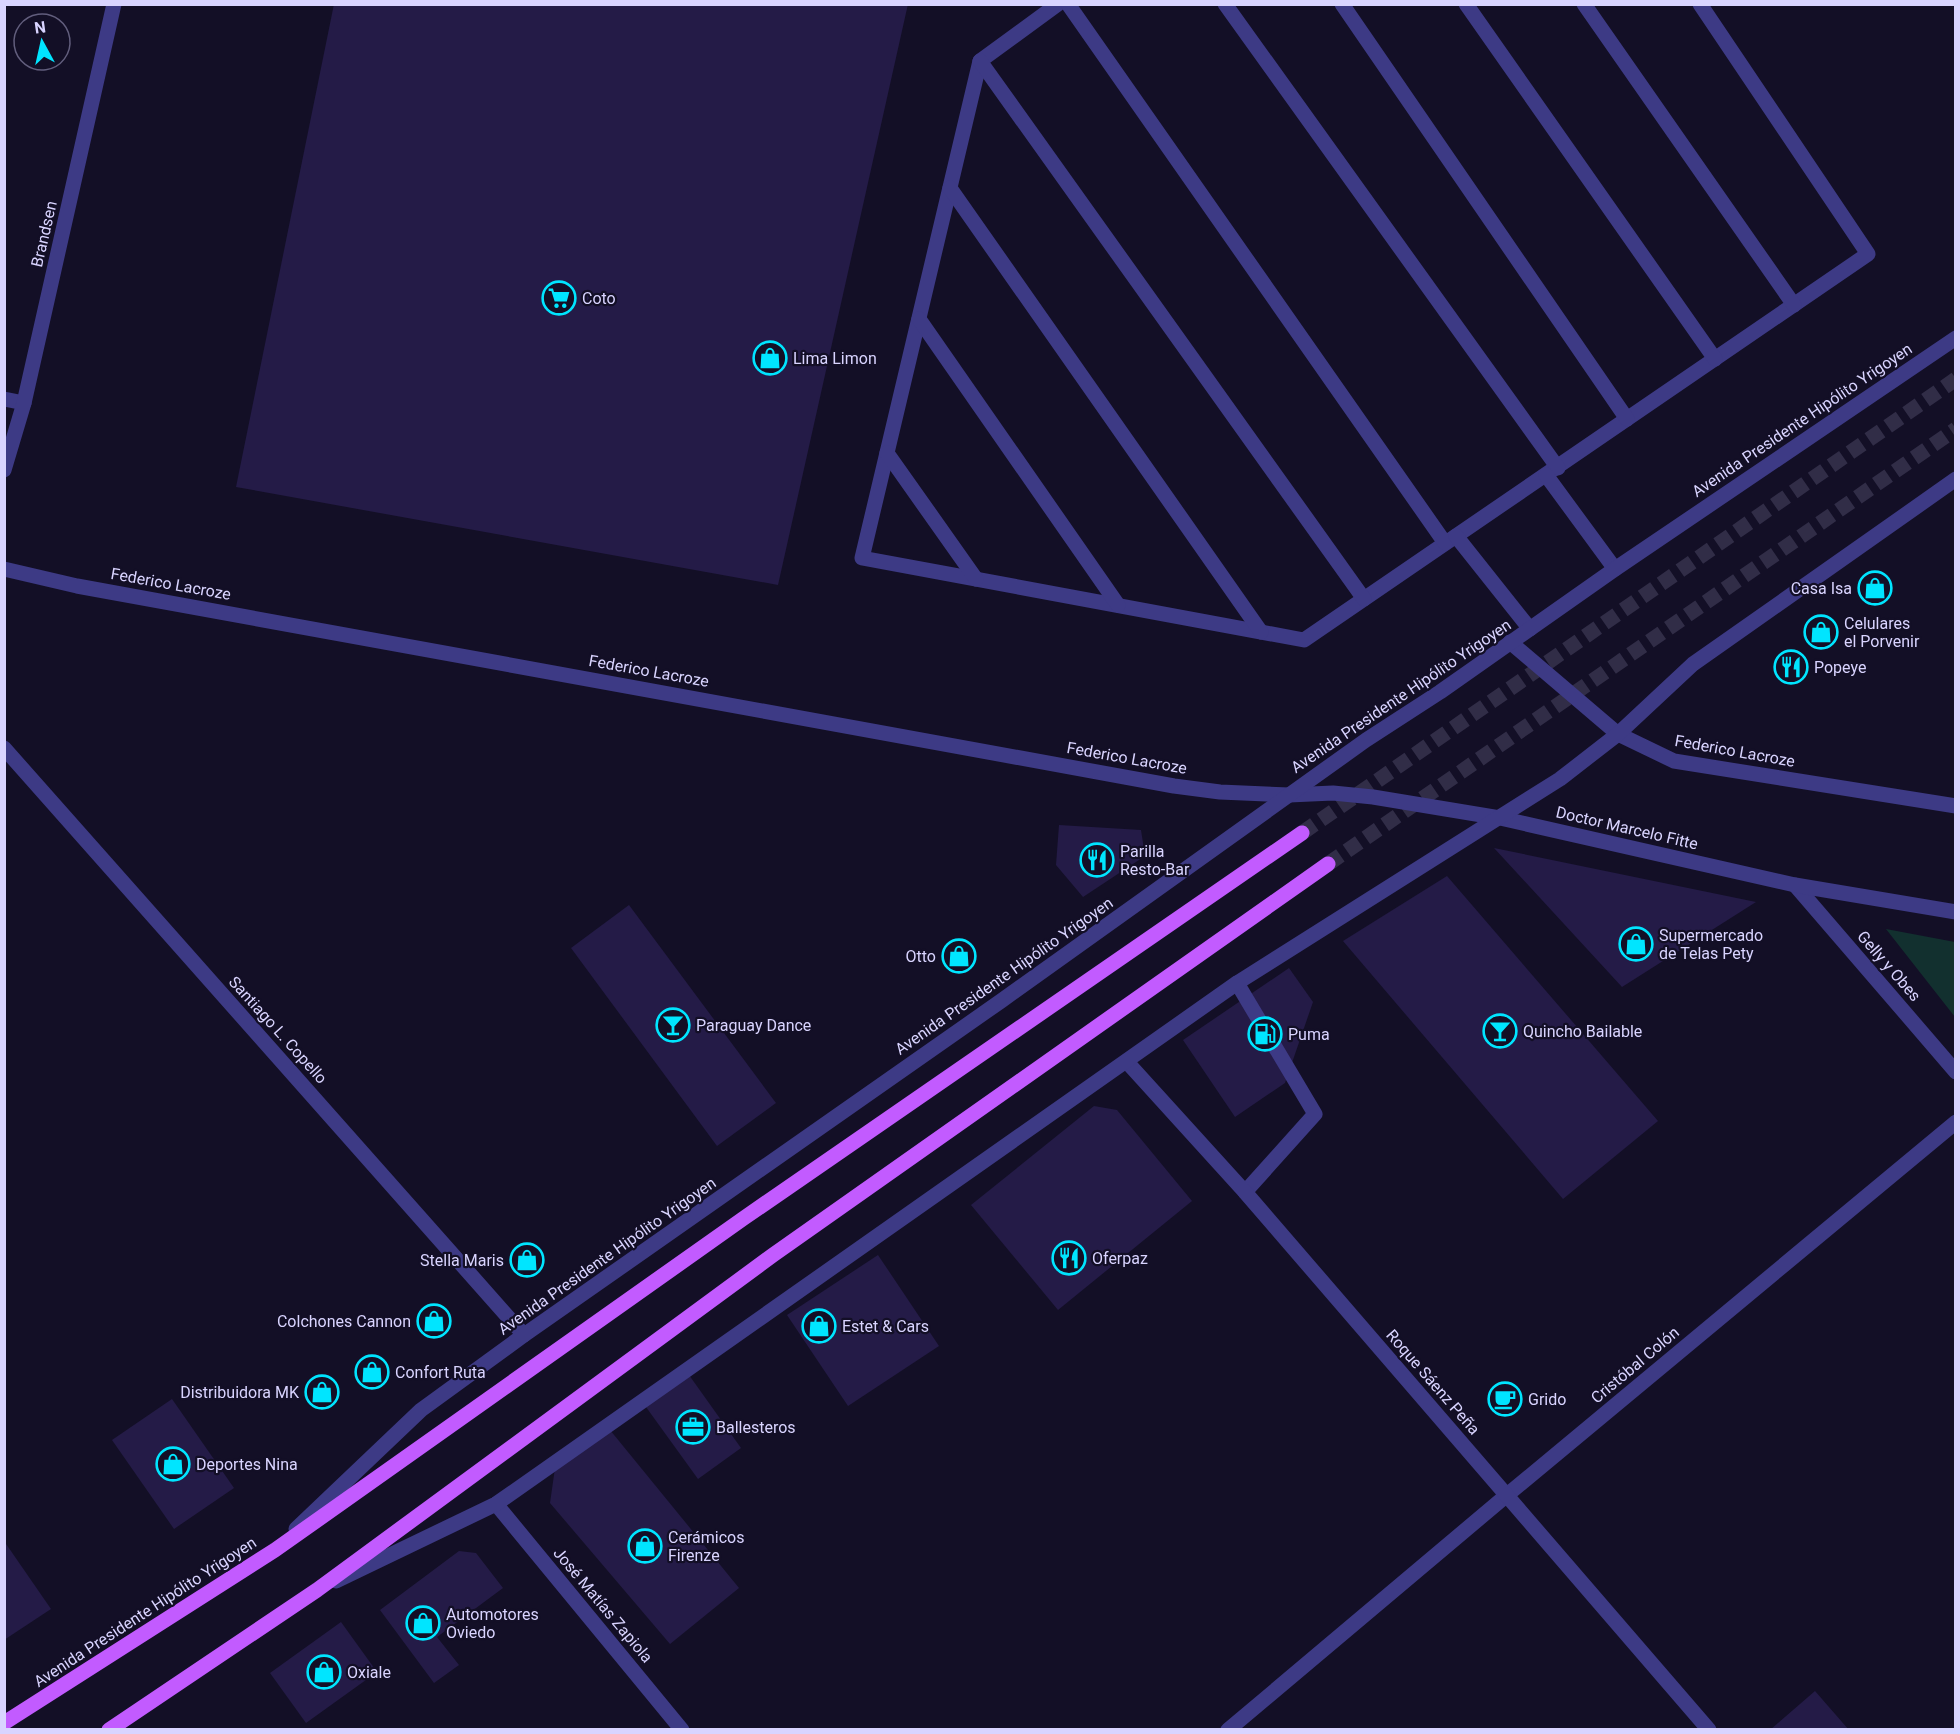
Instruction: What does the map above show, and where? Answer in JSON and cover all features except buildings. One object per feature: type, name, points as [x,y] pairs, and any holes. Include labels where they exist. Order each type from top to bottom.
[{"type":"main road","name":"Avenida Presidente Hipólito Yrigoyen","points":[[4,1723],[275,1550],[744,1218],[1302,833]]},
{"type":"main road","points":[[109,1730],[317,1590],[773,1256],[1328,864]]},
{"type":"street","name":"Brandsen","points":[[4,470],[24,403],[114,4]]},
{"type":"street","points":[[1058,4],[980,60],[862,558],[1304,640],[1868,254],[1700,4]]},
{"type":"street","points":[[1068,4],[1450,540],[1530,629]]},
{"type":"street","points":[[1225,4],[1552,472],[1615,569]]},
{"type":"street","points":[[1341,4],[1627,419]]},
{"type":"street","points":[[1466,4],[1715,359]]},
{"type":"street","points":[[1584,4],[1794,304]]},
{"type":"street","points":[[980,60],[1364,599]]},
{"type":"street","points":[[950,188],[1261,632]]},
{"type":"street","points":[[919,319],[1118,605]]},
{"type":"street","name":"Avenida Presidente Hipólito Yrigoyen","points":[[275,1550],[421,1410],[524,1335],[992,1008],[1366,740],[1440,693],[1615,569],[1956,338]]},
{"type":"street","points":[[4,399],[24,403]]},
{"type":"street","points":[[887,453],[976,579]]},
{"type":"street","points":[[317,1590],[496,1504],[1237,982],[1560,779],[1618,734],[1693,664],[1956,479]]},
{"type":"street","name":"Federico Lacroze","points":[[4,569],[88,588],[1174,786],[1220,792],[1289,795]]},
{"type":"street","name":"Federico Lacroze","points":[[1510,642],[1618,734],[1674,761],[1956,806]]},
{"type":"street","name":"Santiago L. Copello","points":[[4,748],[524,1335]]},
{"type":"street","name":"Doctor Marcelo Fitte","points":[[1289,795],[1333,793],[1373,797],[1500,818],[1795,885],[1956,912]]},
{"type":"street","name":"Gelly y Obes","points":[[1795,885],[1956,1072]]},
{"type":"street","points":[[1237,982],[1315,1114],[1245,1192]]},
{"type":"street","name":"Roque Sáenz Peña","points":[[1126,1062],[1245,1192],[1709,1730]]},
{"type":"street","name":"Cristóbal Colón","points":[[1228,1730],[1956,1122]]},
{"type":"street","name":"José Matías Zapiola","points":[[496,1504],[682,1730]]},
{"type":"green space","points":[[1886,929],[1955,942],[1955,1017]]},
{"type":"tunnel","points":[[1302,833],[1956,379]]},
{"type":"tunnel","points":[[1328,864],[1956,429]]},
{"type":"place","name":"Coto","points":[[559,298]]},
{"type":"place","name":"Lima Limon","points":[[770,358]]},
{"type":"place","name":"Casa Isa","points":[[1875,588]]},
{"type":"place","name":"Celulares el Porvenir","points":[[1821,632]]},
{"type":"place","name":"Popeye","points":[[1791,667]]},
{"type":"place","name":"Parilla Resto-Bar","points":[[1097,860]]},
{"type":"place","name":"Supermercado de Telas Pety","points":[[1636,944]]},
{"type":"place","name":"Otto","points":[[959,956]]},
{"type":"place","name":"Paraguay Dance","points":[[673,1025]]},
{"type":"place","name":"Quincho Bailable","points":[[1500,1031]]},
{"type":"place","name":"Puma","points":[[1265,1034]]},
{"type":"place","name":"Oferpaz","points":[[1069,1258]]},
{"type":"place","name":"Stella Maris","points":[[527,1260]]},
{"type":"place","name":"Colchones Cannon","points":[[434,1321]]},
{"type":"place","name":"Estet & Cars","points":[[819,1326]]},
{"type":"place","name":"Confort Ruta","points":[[372,1372]]},
{"type":"place","name":"Distribuidora MK","points":[[322,1392]]},
{"type":"place","name":"Grido","points":[[1505,1399]]},
{"type":"place","name":"Ballesteros","points":[[693,1427]]},
{"type":"place","name":"Deportes Nina","points":[[173,1464]]},
{"type":"place","name":"Cerámicos Firenze","points":[[645,1546]]},
{"type":"place","name":"Automotores Oviedo","points":[[423,1623]]},
{"type":"place","name":"Oxiale","points":[[324,1672]]}]
